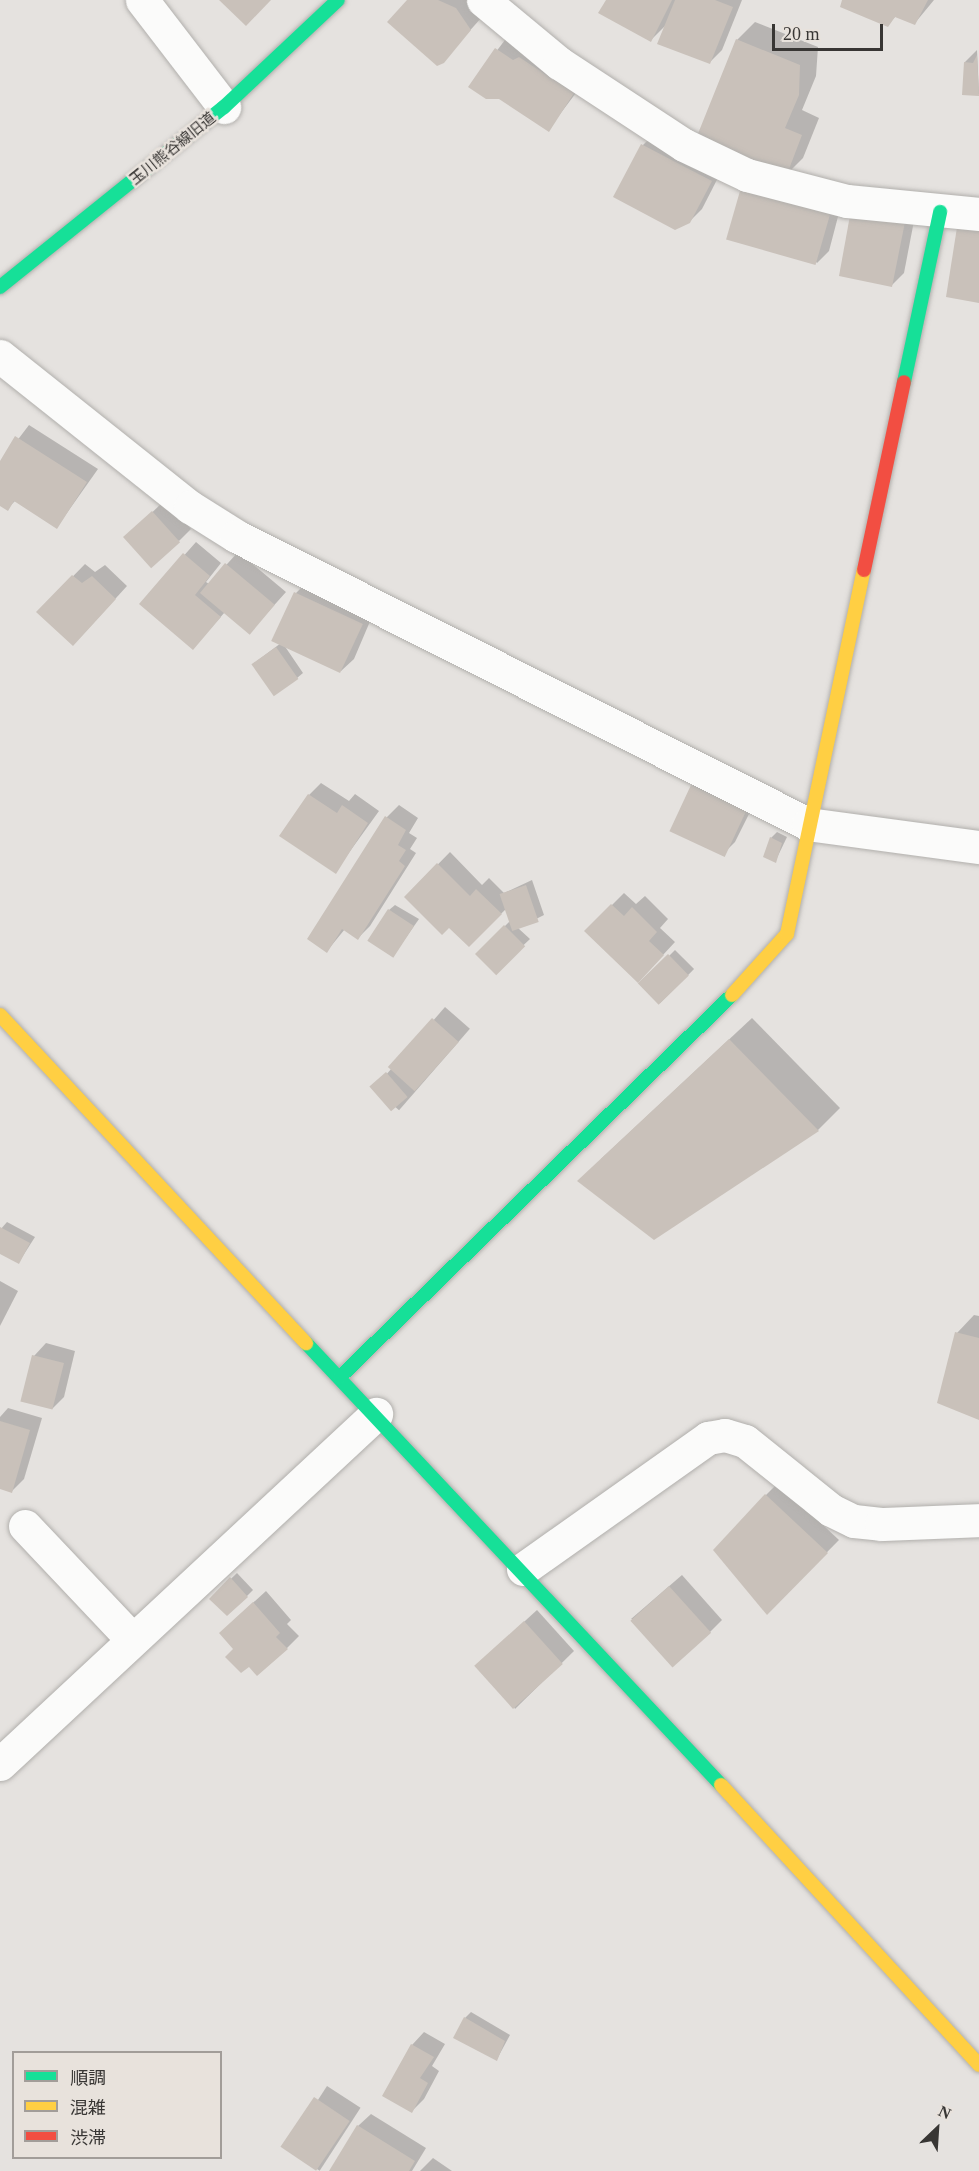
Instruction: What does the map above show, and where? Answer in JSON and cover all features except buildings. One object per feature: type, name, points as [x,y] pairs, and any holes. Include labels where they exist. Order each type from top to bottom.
[{"type":"street","points":[[142,0],[224,107]]},
{"type":"street","name":"玉川熊谷線旧道","points":[[0,287],[224,107],[338,0]]},
{"type":"street","points":[[483,0],[569,69],[684,145],[736,170],[848,201],[940,212],[979,214]]},
{"type":"street","points":[[340,1377],[761,967],[787,933],[808,824],[940,212]]},
{"type":"street","points":[[0,356],[190,507],[236,536],[808,824],[979,848]]},
{"type":"street","points":[[0,1016],[523,1569],[979,2065]]},
{"type":"street","points":[[0,1764],[376,1414]]},
{"type":"street","points":[[523,1569],[708,1438],[725,1435],[746,1441],[831,1510],[854,1521],[881,1524],[979,1520]]},
{"type":"street","points":[[25,1526],[132,1639]]},
{"type":"traffic: fast","points":[[0,287],[224,107],[338,0]]},
{"type":"traffic: fast","points":[[904,382],[940,212]]},
{"type":"traffic: fast","points":[[340,1377],[732,995]]},
{"type":"traffic: fast","points":[[306,1343],[721,1785]]},
{"type":"traffic: slow","points":[[732,995],[787,934],[864,570]]},
{"type":"traffic: slow","points":[[0,1015],[306,1343]]},
{"type":"traffic: slow","points":[[721,1785],[979,2065]]},
{"type":"traffic: jam","points":[[864,570],[904,382]]}]
